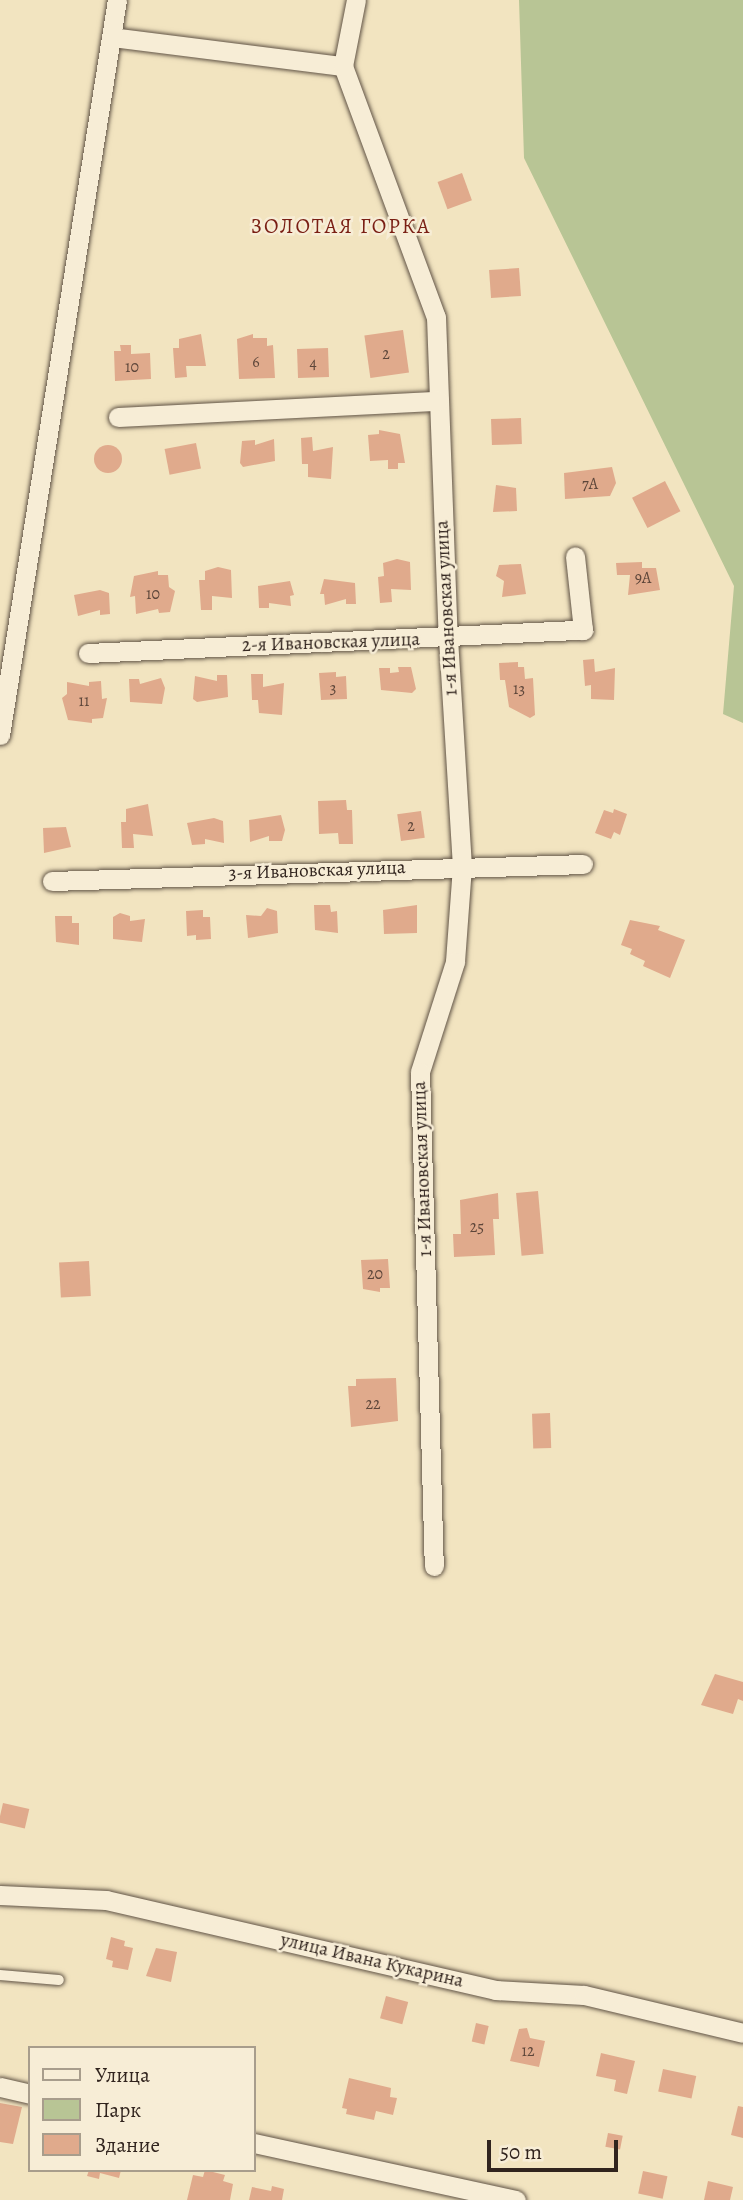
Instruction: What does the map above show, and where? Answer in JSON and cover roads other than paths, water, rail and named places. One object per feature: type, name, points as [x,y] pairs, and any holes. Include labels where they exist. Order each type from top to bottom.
[{"type":"street","points":[[0,735],[117,0]]},
{"type":"street","points":[[112,37],[343,65],[356,0]]},
{"type":"street","name":"1-я Ивановская улица","points":[[343,65],[436,317],[448,638],[461,866],[455,962],[420,1072],[433,1566]]},
{"type":"street","points":[[118,417],[439,401]]},
{"type":"street","name":"2-я Ивановская улица","points":[[88,653],[583,630],[575,556]]},
{"type":"street","name":"3-я Ивановская улица","points":[[52,881],[583,864]]},
{"type":"street","name":"улица Ивана Кукарина","points":[[0,1895],[106,1900],[495,1990],[584,1995],[743,2033]]},
{"type":"street","points":[[0,2087],[28,2094]]},
{"type":"street","points":[[256,2143],[516,2200]]},
{"type":"lane","points":[[0,1975],[59,1980]]},
{"type":"district","name":"ЗОЛОТАЯ ГОРКА","points":[[341,226]]}]
